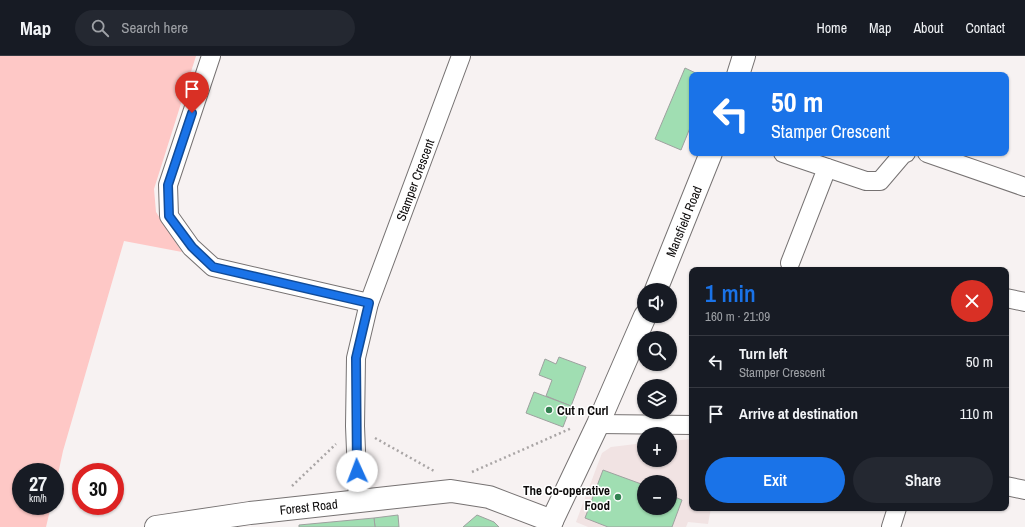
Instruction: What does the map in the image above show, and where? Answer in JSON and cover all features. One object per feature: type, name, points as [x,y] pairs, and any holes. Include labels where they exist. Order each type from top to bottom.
[{"type":"street","points":[[211,56],[168,185],[169,216],[192,247],[213,267],[369,303]]},
{"type":"street","name":"Stamper Crescent","points":[[358,500],[355,426],[356,358],[369,303],[461,56]]},
{"type":"street","points":[[739,72],[744,56]]},
{"type":"street","name":"Mansfield Road","points":[[659,283],[710,156]]},
{"type":"street","points":[[792,156],[866,181],[880,181],[901,156]]},
{"type":"street","points":[[936,156],[1025,187]]},
{"type":"street","points":[[790,263],[827,168]]},
{"type":"street","points":[[1009,299],[1025,302]]},
{"type":"street","points":[[551,524],[598,424],[641,323]]},
{"type":"street","points":[[598,424],[689,425]]},
{"type":"street","points":[[1009,487],[1025,490]]},
{"type":"street","name":"Forest Road","points":[[156,527],[251,520],[358,500],[451,491],[489,497],[551,524]]},
{"type":"street","points":[[890,527],[896,511]]},
{"type":"path","points":[[451,491],[452,481],[569,429],[598,424]]},
{"type":"shaded area","points":[[0,56],[196,56],[154,189],[156,212],[182,252],[124,241],[60,463],[12,463],[12,515],[49,515],[46,527],[0,527]]},
{"type":"shaded area","points":[[689,439],[689,511],[710,511],[708,524],[688,522],[686,527],[588,527],[576,522],[602,453],[611,447],[637,444],[637,467],[677,467],[677,440]]},
{"type":"building","points":[[685,68],[694,72],[689,72],[689,130],[681,150],[655,139]]},
{"type":"building","points":[[559,357],[586,367],[571,406],[546,396],[552,380],[539,375],[545,359],[556,364]]},
{"type":"building","name":"Cut n Curl","points":[[534,392],[571,406],[563,427],[526,413]]},
{"type":"building","name":"The Co-operative Food","points":[[603,470],[637,482],[637,515],[676,515],[672,527],[608,527],[585,518]]},
{"type":"building","name":"The Co-operative Food","points":[[677,498],[682,500],[677,514]]},
{"type":"building","points":[[398,515],[399,527],[375,527],[374,518]]},
{"type":"building","points":[[477,515],[494,522],[499,527],[463,527]]},
{"type":"building","points":[[374,518],[375,527],[299,527],[299,525]]},
{"type":"place","name":"Cut n Curl","points":[[549,410]]},
{"type":"place","name":"The Co-operative Food","points":[[618,497]]},
{"type":"route","points":[[192,113],[168,185],[169,216],[192,247],[213,267],[369,303],[356,358],[355,426],[357,471]]}]
